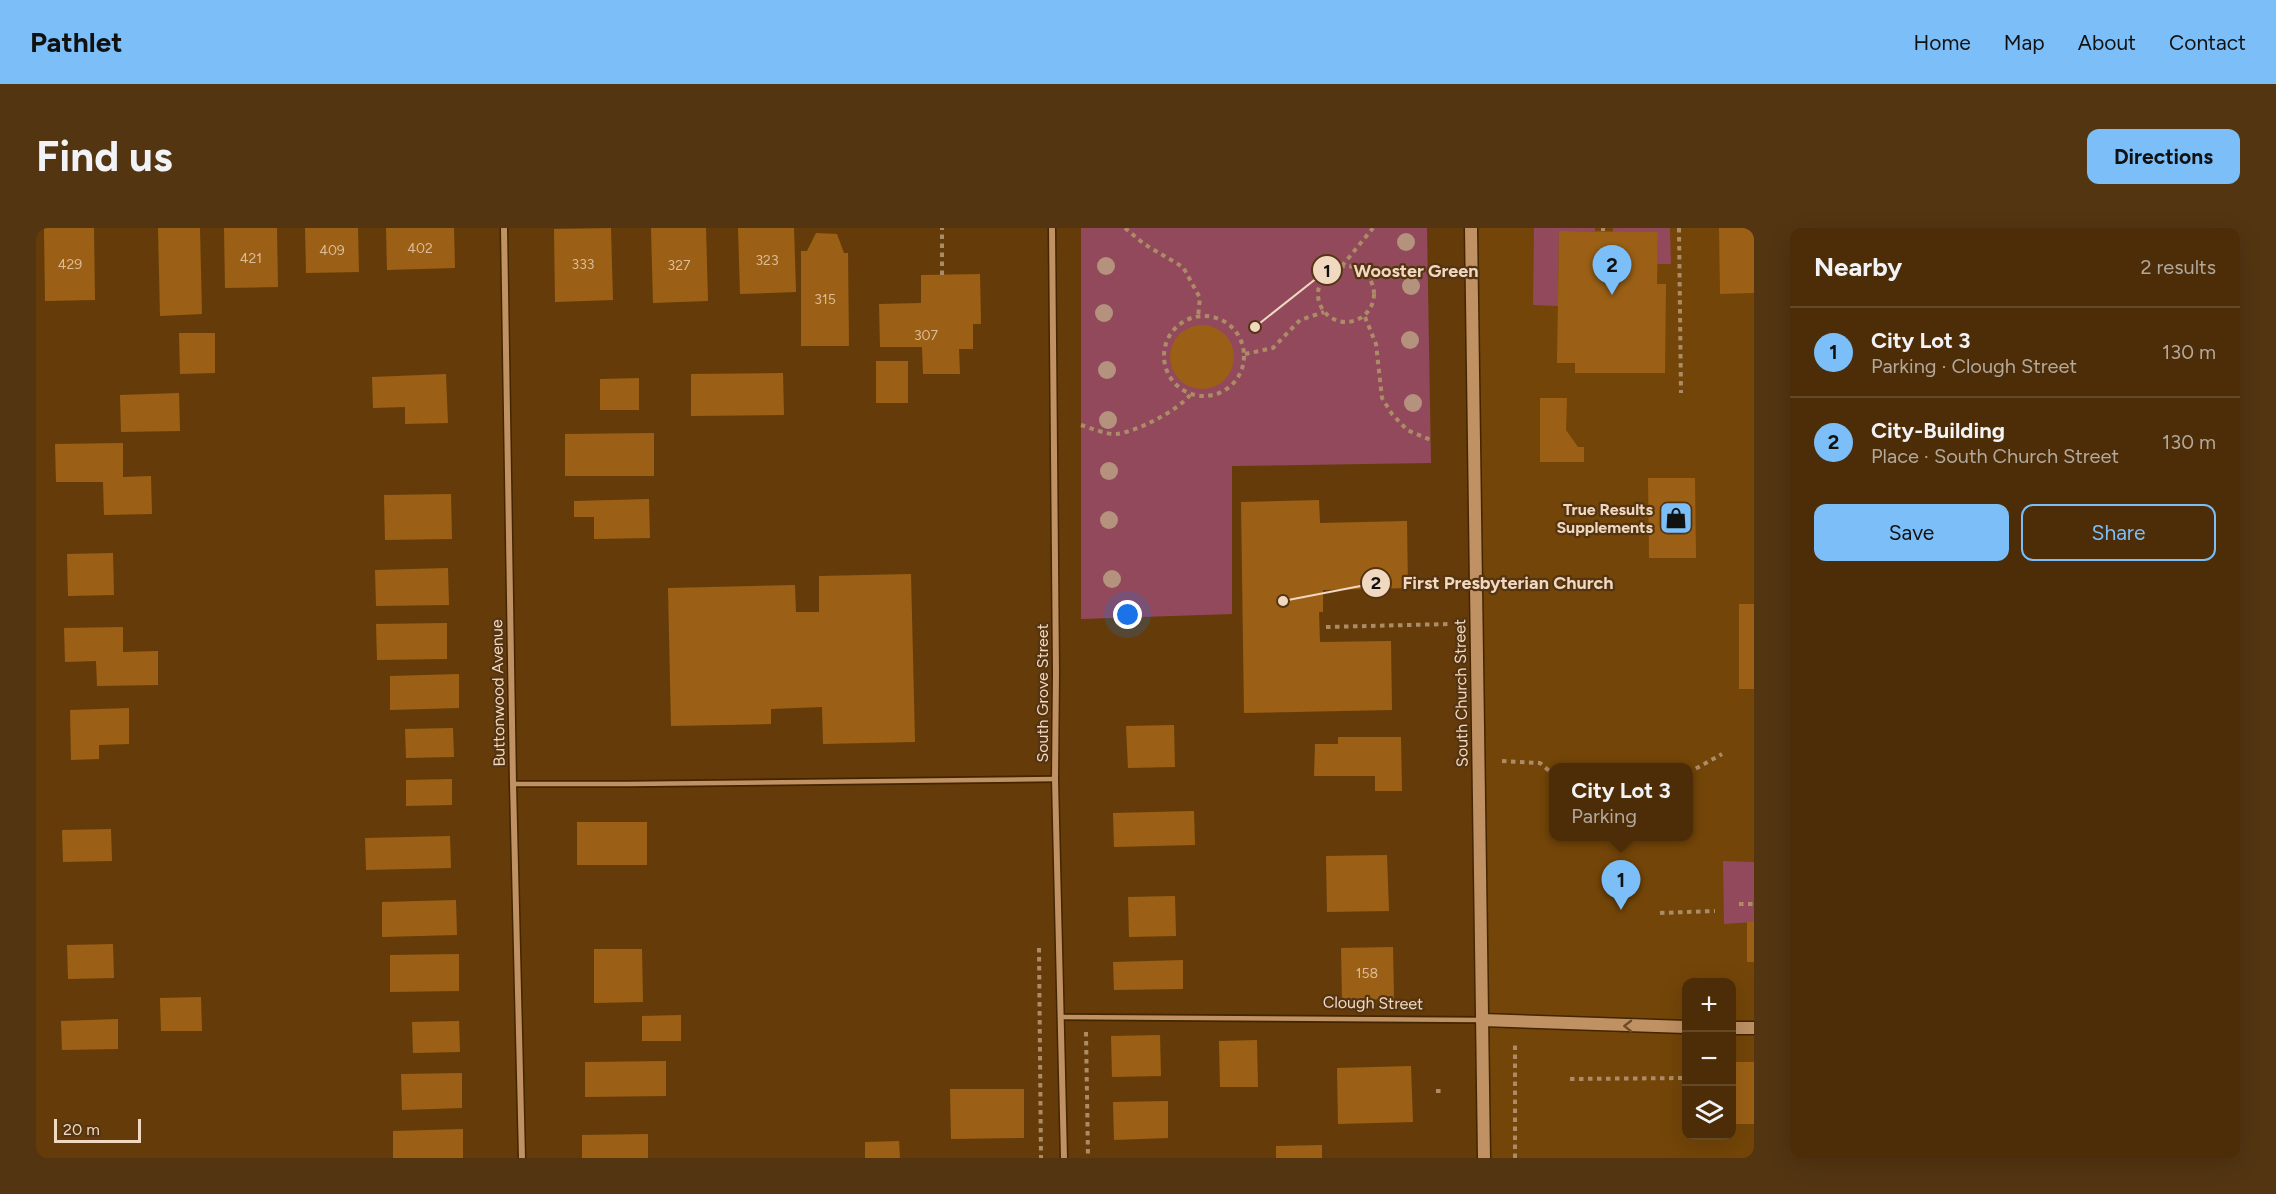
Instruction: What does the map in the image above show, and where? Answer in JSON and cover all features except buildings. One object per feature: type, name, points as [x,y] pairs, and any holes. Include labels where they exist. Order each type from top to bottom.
[{"type":"street","name":"Buttonwood Avenue","points":[[504,228],[522,1158]]},
{"type":"street","name":"South Grove Street","points":[[1052,228],[1055,779],[1064,1158]]},
{"type":"street","name":"South Church Street","points":[[1471,228],[1484,1158]]},
{"type":"street","name":"Clough Street","points":[[1482,1020],[1682,1027]]},
{"type":"street","points":[[1736,1028],[1754,1028]]},
{"type":"lane","points":[[513,783],[628,784],[1055,779]]},
{"type":"lane","name":"Clough Street","points":[[1060,1017],[1482,1020]]},
{"type":"path","points":[[942,228],[942,275]]},
{"type":"path","points":[[1125,228],[1144,244],[1184,267],[1200,298],[1198,316]]},
{"type":"path","points":[[1342,266],[1373,228]]},
{"type":"path","points":[[1679,228],[1681,393]]},
{"type":"path","points":[[1342,266],[1351,266],[1368,276],[1373,284],[1374,302],[1365,316],[1357,321],[1339,322],[1324,312],[1319,303],[1320,284],[1332,270],[1342,266]]},
{"type":"path","points":[[1245,354],[1273,348],[1299,320],[1324,312]]},
{"type":"path","points":[[1198,316],[1211,316],[1224,321],[1234,329],[1241,340],[1245,354],[1238,379],[1229,389],[1217,395],[1204,397],[1190,395],[1170,378],[1165,366],[1164,352],[1167,340],[1175,328],[1198,316]]},
{"type":"path","points":[[1365,316],[1376,344],[1382,398],[1392,414],[1407,430],[1431,440]]},
{"type":"path","points":[[1081,425],[1116,434],[1154,421],[1183,405],[1190,395]]},
{"type":"path","points":[[1326,627],[1450,624]]},
{"type":"path","points":[[1693,771],[1722,754]]},
{"type":"path","points":[[1502,761],[1540,763],[1549,771]]},
{"type":"path","points":[[1739,904],[1754,904]]},
{"type":"path","points":[[1660,913],[1715,912]]},
{"type":"path","points":[[1039,945],[1041,1158]]},
{"type":"path","points":[[1086,1031],[1088,1158]]},
{"type":"path","points":[[1515,1035],[1515,1158]]},
{"type":"path","points":[[1570,1079],[1682,1078]]},
{"type":"path","points":[[1436,1092],[1444,1091]]},
{"type":"shaded area","points":[[1081,228],[1427,228],[1431,463],[1232,466],[1232,614],[1081,619]]},
{"type":"shaded area","points":[[1471,228],[1754,228],[1754,1158],[1484,1158]]},
{"type":"shaded area","points":[[1534,228],[1595,228],[1595,231],[1559,231],[1558,306],[1533,305]]},
{"type":"shaded area","points":[[1613,228],[1670,228],[1671,264],[1657,264],[1658,232],[1613,232]]},
{"type":"shaded area","points":[[1723,861],[1754,862],[1754,922],[1724,924]]},
{"type":"place","name":"City-Building","points":[[1612,295]]},
{"type":"place","name":"Wooster Green","points":[[1255,327]]},
{"type":"place","name":"True Results Supplements","points":[[1676,518]]},
{"type":"place","name":"First Presbyterian Church","points":[[1283,601]]},
{"type":"place","name":"City Lot 3","points":[[1621,910]]}]
